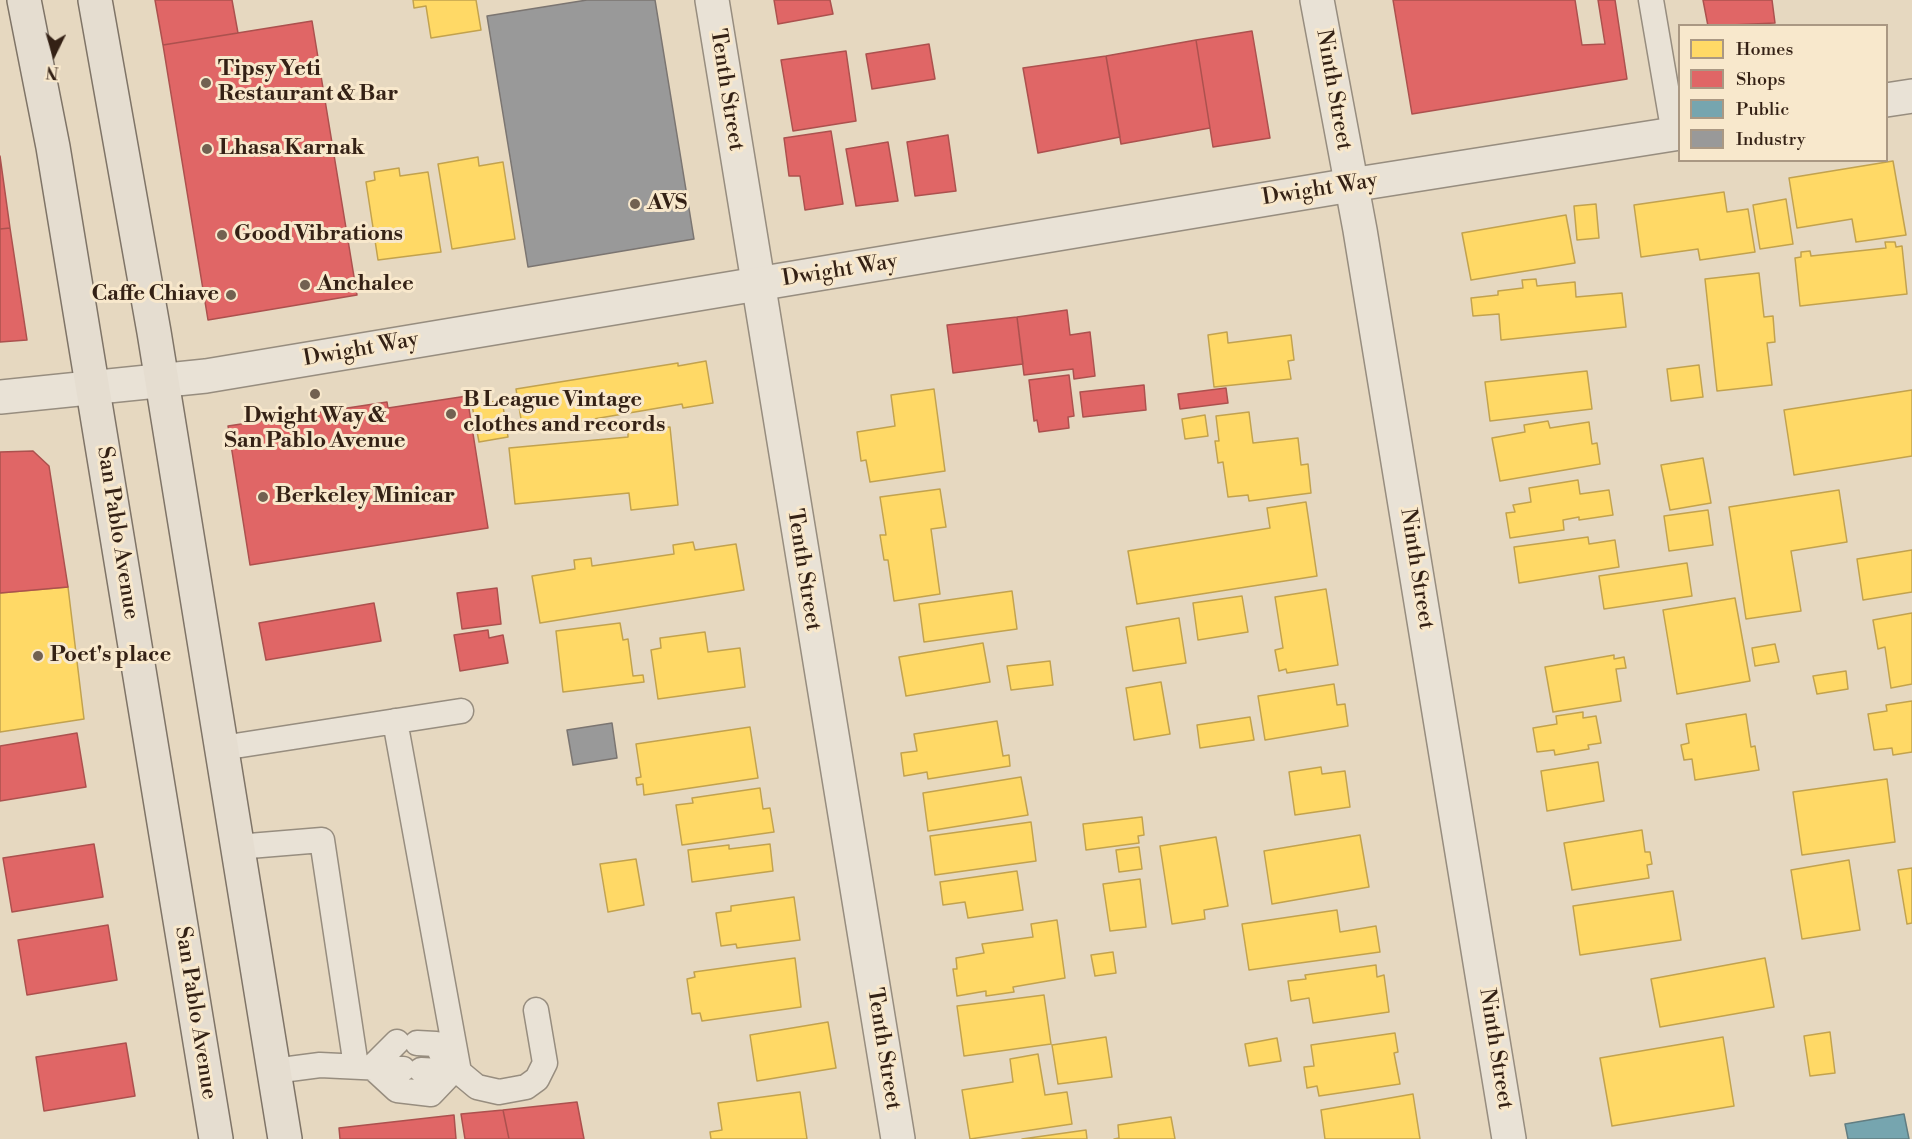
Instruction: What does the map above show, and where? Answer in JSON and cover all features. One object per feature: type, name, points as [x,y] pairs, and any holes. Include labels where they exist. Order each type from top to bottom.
[{"type":"main road","name":"San Pablo Avenue","points":[[24,0],[53,147],[216,1139]]},
{"type":"main road","points":[[95,0],[161,381],[285,1139]]},
{"type":"street","name":"Tenth Street","points":[[712,0],[817,658],[898,1139]]},
{"type":"street","name":"Ninth Street","points":[[1317,0],[1351,185],[1509,1139]]},
{"type":"street","points":[[1888,100],[1912,96]]},
{"type":"street","name":"Dwight Way","points":[[0,397],[206,376],[1351,185],[1677,134]]},
{"type":"lane","points":[[1651,0],[1677,134]]},
{"type":"lane","points":[[222,748],[461,711]]},
{"type":"lane","points":[[395,721],[455,1072]]},
{"type":"lane","points":[[237,847],[322,840],[364,1066],[397,1090],[431,1094],[455,1072]]},
{"type":"lane","points":[[364,1066],[407,1042],[435,1044],[455,1072],[477,1087],[499,1092],[526,1087],[537,1079],[545,1063],[536,1010]]},
{"type":"lane","points":[[274,1071],[320,1065],[455,1072]]},
{"type":"building: Homes","points":[[413,0],[476,0],[481,30],[431,38],[426,6],[414,8]]},
{"type":"building: Homes","points":[[478,157],[479,166],[503,162],[515,239],[452,249],[438,164]]},
{"type":"building: Homes","points":[[1893,161],[1906,235],[1856,242],[1852,219],[1797,228],[1789,178]]},
{"type":"building: Homes","points":[[399,168],[400,176],[428,172],[441,252],[378,260],[366,182],[375,180],[374,172]]},
{"type":"building: Homes","points":[[1724,192],[1727,212],[1748,209],[1755,252],[1700,260],[1698,249],[1641,257],[1634,205]]},
{"type":"building: Homes","points":[[1786,199],[1793,244],[1760,249],[1753,205]]},
{"type":"building: Homes","points":[[1596,204],[1599,238],[1577,240],[1574,206]]},
{"type":"building: Homes","points":[[1566,215],[1575,263],[1471,280],[1462,233]]},
{"type":"building: Homes","points":[[1885,242],[1895,242],[1896,247],[1902,246],[1907,294],[1800,306],[1795,258],[1801,257],[1801,252],[1810,251],[1811,256],[1886,248]]},
{"type":"building: Homes","points":[[1759,273],[1764,317],[1773,316],[1775,342],[1767,343],[1772,385],[1717,391],[1705,279]]},
{"type":"building: Homes","points":[[1536,279],[1537,286],[1575,282],[1576,297],[1622,293],[1626,327],[1501,340],[1499,314],[1473,316],[1471,298],[1498,295],[1498,291],[1523,288],[1522,280]]},
{"type":"building: Homes","points":[[1227,332],[1228,343],[1291,335],[1294,360],[1288,361],[1291,379],[1214,387],[1208,335]]},
{"type":"building: Homes","points":[[706,361],[713,403],[683,408],[682,404],[523,431],[516,389],[678,363],[678,366]]},
{"type":"building: Homes","points":[[1699,365],[1703,397],[1671,401],[1667,369]]},
{"type":"building: Homes","points":[[1587,371],[1592,409],[1490,421],[1485,382]]},
{"type":"building: Homes","points":[[934,389],[945,471],[870,482],[866,460],[861,461],[857,432],[895,426],[891,395]]},
{"type":"building: Homes","points":[[1912,390],[1912,456],[1794,475],[1784,410]]},
{"type":"building: Homes","points":[[502,400],[508,437],[479,442],[472,405]]},
{"type":"building: Homes","points":[[1249,412],[1253,443],[1298,438],[1301,465],[1308,464],[1311,493],[1249,501],[1248,495],[1228,497],[1223,462],[1218,463],[1215,441],[1219,441],[1216,416]]},
{"type":"building: Homes","points":[[1205,415],[1208,436],[1185,439],[1182,419]]},
{"type":"building: Homes","points":[[1548,421],[1550,428],[1589,422],[1592,444],[1597,443],[1600,464],[1500,481],[1492,438],[1525,432],[1524,425]]},
{"type":"building: Homes","points":[[670,427],[678,505],[631,510],[629,493],[515,504],[509,448],[628,437],[628,430]]},
{"type":"building: Homes","points":[[1703,458],[1711,503],[1670,510],[1661,465]]},
{"type":"building: Homes","points":[[1578,480],[1580,494],[1609,490],[1613,515],[1563,520],[1564,530],[1510,538],[1506,513],[1515,512],[1513,505],[1531,502],[1529,488]]},
{"type":"building: Homes","points":[[940,489],[946,527],[931,529],[940,594],[894,601],[888,560],[884,560],[880,535],[886,535],[880,497]]},
{"type":"building: Homes","points":[[1839,490],[1847,542],[1791,551],[1801,611],[1746,619],[1729,507]]},
{"type":"building: Homes","points":[[1306,502],[1317,576],[1137,604],[1128,551],[1270,528],[1267,508]]},
{"type":"building: Homes","points":[[1708,510],[1713,545],[1669,551],[1664,516]]},
{"type":"building: Homes","points":[[1588,537],[1589,544],[1615,540],[1619,567],[1519,583],[1514,547]]},
{"type":"building: Homes","points":[[693,542],[695,550],[736,544],[744,590],[540,623],[532,576],[575,569],[574,560],[591,558],[592,566],[674,554],[673,545]]},
{"type":"building: Homes","points":[[1912,550],[1912,592],[1863,600],[1857,559]]},
{"type":"building: Homes","points":[[1687,563],[1692,596],[1604,609],[1599,576]]},
{"type":"building: Homes","name":"Poet's place","points":[[68,587],[84,719],[0,732],[0,593]]},
{"type":"building: Homes","points":[[1326,589],[1338,665],[1287,673],[1286,669],[1279,671],[1275,650],[1283,648],[1275,597]]},
{"type":"building: Homes","points":[[1012,591],[1017,629],[924,642],[919,604]]},
{"type":"building: Homes","points":[[1242,596],[1248,632],[1198,640],[1193,603]]},
{"type":"building: Homes","points":[[1735,598],[1750,681],[1677,694],[1663,610]]},
{"type":"building: Homes","points":[[1912,613],[1912,684],[1891,688],[1885,647],[1878,649],[1873,620]]},
{"type":"building: Homes","points":[[1179,618],[1186,663],[1133,671],[1126,627]]},
{"type":"building: Homes","points":[[620,623],[623,640],[628,639],[633,676],[643,675],[644,682],[563,692],[556,631]]},
{"type":"building: Homes","points":[[705,632],[708,652],[740,648],[745,687],[658,699],[651,650],[661,648],[660,638]]},
{"type":"building: Homes","points":[[983,643],[990,682],[906,696],[899,657]]},
{"type":"building: Homes","points":[[1775,644],[1779,662],[1755,666],[1752,648]]},
{"type":"building: Homes","points":[[1614,655],[1614,659],[1624,657],[1626,668],[1616,669],[1621,701],[1553,712],[1545,667]]},
{"type":"building: Homes","points":[[1050,661],[1053,685],[1011,690],[1007,666]]},
{"type":"building: Homes","points":[[1846,671],[1848,689],[1817,694],[1813,676]]},
{"type":"building: Homes","points":[[1161,682],[1170,734],[1134,740],[1126,688]]},
{"type":"building: Homes","points":[[1334,684],[1337,705],[1345,704],[1348,726],[1265,740],[1258,696]]},
{"type":"building: Homes","points":[[1912,701],[1912,752],[1893,755],[1892,748],[1874,750],[1868,714],[1887,711],[1886,705]]},
{"type":"building: Homes","points":[[1583,712],[1583,718],[1596,716],[1601,743],[1588,745],[1589,749],[1555,755],[1554,750],[1537,752],[1533,728],[1557,724],[1556,716]]},
{"type":"building: Homes","points":[[1746,714],[1751,747],[1755,746],[1759,770],[1695,780],[1692,759],[1684,760],[1681,745],[1689,743],[1686,724]]},
{"type":"building: Homes","points":[[1250,717],[1254,740],[1200,748],[1197,725]]},
{"type":"building: Homes","points":[[997,721],[1003,756],[1009,755],[1010,766],[928,779],[927,772],[904,776],[901,753],[917,751],[914,734]]},
{"type":"building: Homes","points":[[750,727],[758,778],[644,795],[643,784],[637,785],[636,778],[641,777],[636,744]]},
{"type":"building: Homes","points":[[1598,762],[1604,801],[1547,811],[1541,771]]},
{"type":"building: Homes","points":[[1321,767],[1322,774],[1345,771],[1350,807],[1295,815],[1289,772]]},
{"type":"building: Homes","points":[[1021,777],[1028,815],[928,831],[923,793]]},
{"type":"building: Homes","points":[[1887,779],[1895,842],[1802,855],[1793,792]]},
{"type":"building: Homes","points":[[760,788],[763,809],[770,808],[774,832],[682,845],[676,805],[693,803],[692,798]]},
{"type":"building: Homes","points":[[1142,817],[1144,835],[1138,836],[1139,843],[1086,850],[1083,824]]},
{"type":"building: Homes","points":[[1031,822],[1036,861],[935,875],[930,836]]},
{"type":"building: Homes","points":[[1642,830],[1645,852],[1650,852],[1652,864],[1647,865],[1649,878],[1572,890],[1564,843]]},
{"type":"building: Homes","points":[[1360,835],[1369,887],[1272,904],[1264,851]]},
{"type":"building: Homes","points":[[1216,837],[1228,906],[1204,910],[1205,919],[1172,924],[1160,846]]},
{"type":"building: Homes","points":[[770,844],[773,871],[692,882],[688,850],[729,845],[729,849]]},
{"type":"building: Homes","points":[[1139,847],[1142,869],[1119,872],[1116,850]]},
{"type":"building: Homes","points":[[636,859],[644,905],[608,912],[600,864]]},
{"type":"building: Homes","points":[[1849,860],[1860,930],[1802,939],[1791,870]]},
{"type":"building: Homes","points":[[1912,868],[1912,923],[1907,924],[1898,870]]},
{"type":"building: Homes","points":[[1017,871],[1023,910],[968,918],[965,902],[943,905],[940,882]]},
{"type":"building: Homes","points":[[1140,879],[1146,927],[1110,931],[1103,884]]},
{"type":"building: Homes","points":[[1673,891],[1681,940],[1580,955],[1573,906]]},
{"type":"building: Homes","points":[[794,897],[800,940],[737,948],[736,944],[721,946],[716,913],[731,911],[731,906]]},
{"type":"building: Homes","points":[[1337,910],[1340,932],[1376,926],[1380,952],[1249,970],[1242,924]]},
{"type":"building: Homes","points":[[1057,920],[1065,978],[1013,987],[1014,992],[986,996],[986,991],[957,996],[953,969],[957,969],[956,958],[984,953],[982,944],[1033,937],[1031,924]]},
{"type":"building: Homes","points":[[1113,952],[1116,973],[1095,976],[1091,955]]},
{"type":"building: Homes","points":[[795,958],[801,1007],[702,1021],[700,1013],[692,1014],[687,979],[695,977],[694,972]]},
{"type":"building: Homes","points":[[1765,958],[1774,1007],[1660,1027],[1651,979]]},
{"type":"building: Homes","points":[[1376,965],[1377,977],[1384,975],[1389,1012],[1313,1023],[1309,998],[1291,1001],[1288,981],[1306,979],[1305,975]]},
{"type":"building: Homes","points":[[1044,995],[1051,1044],[964,1056],[957,1006]]},
{"type":"building: Homes","points":[[828,1022],[836,1068],[757,1081],[750,1035]]},
{"type":"building: Homes","points":[[1830,1032],[1835,1073],[1810,1076],[1804,1036]]},
{"type":"building: Homes","points":[[1395,1033],[1398,1052],[1394,1053],[1400,1084],[1319,1096],[1317,1086],[1307,1088],[1304,1067],[1314,1066],[1311,1045]]},
{"type":"building: Homes","points":[[1106,1037],[1112,1077],[1058,1084],[1052,1045]]},
{"type":"building: Homes","points":[[1723,1037],[1734,1106],[1612,1126],[1600,1058]]},
{"type":"building: Homes","points":[[1277,1038],[1281,1061],[1249,1066],[1245,1044]]},
{"type":"building: Homes","points":[[1038,1054],[1045,1095],[1067,1092],[1072,1124],[970,1139],[962,1090],[1013,1082],[1010,1059]]},
{"type":"building: Homes","points":[[800,1092],[807,1139],[711,1139],[710,1132],[722,1130],[718,1103]]},
{"type":"building: Homes","points":[[1413,1094],[1420,1139],[1325,1139],[1321,1110]]},
{"type":"building: Homes","points":[[1171,1117],[1175,1139],[1114,1139],[1119,1138],[1118,1125]]},
{"type":"building: Homes","points":[[1086,1130],[1087,1139],[1022,1139]]},
{"type":"building: Shops","points":[[155,0],[232,0],[238,33],[163,45]]},
{"type":"building: Shops","points":[[774,0],[830,0],[833,14],[778,24]]},
{"type":"building: Shops","points":[[1393,0],[1575,0],[1582,45],[1605,44],[1598,0],[1615,0],[1627,79],[1412,114]]},
{"type":"building: Shops","points":[[1703,0],[1772,0],[1775,23],[1708,24]]},
{"type":"building: Shops","points":[[312,21],[357,295],[208,320],[163,45]]},
{"type":"building: Shops","points":[[1252,31],[1270,138],[1213,147],[1196,40]]},
{"type":"building: Shops","points":[[1196,40],[1210,128],[1121,144],[1106,56]]},
{"type":"building: Shops","points":[[929,44],[935,79],[872,89],[866,54]]},
{"type":"building: Shops","points":[[846,51],[856,121],[793,131],[781,60]]},
{"type":"building: Shops","points":[[1106,56],[1120,137],[1038,153],[1023,68]]},
{"type":"building: Shops","points":[[831,131],[843,204],[805,210],[800,176],[789,176],[784,138]]},
{"type":"building: Shops","points":[[948,135],[956,191],[915,196],[907,142]]},
{"type":"building: Shops","points":[[888,142],[898,201],[856,206],[846,149]]},
{"type":"building: Shops","points":[[0,156],[10,228],[0,229]]},
{"type":"building: Shops","points":[[10,228],[27,340],[0,342],[0,229]]},
{"type":"building: Shops","points":[[1067,310],[1070,335],[1090,332],[1095,376],[1074,379],[1073,369],[1024,375],[1017,317]]},
{"type":"building: Shops","points":[[1017,317],[1023,364],[953,373],[947,325]]},
{"type":"building: Shops","points":[[1069,375],[1074,416],[1068,417],[1069,428],[1039,432],[1037,420],[1034,421],[1029,380]]},
{"type":"building: Shops","points":[[1144,385],[1146,410],[1083,417],[1080,392]]},
{"type":"building: Shops","points":[[1226,388],[1228,403],[1180,409],[1178,394]]},
{"type":"building: Shops","points":[[467,396],[488,528],[250,565],[228,426],[387,402],[388,408]]},
{"type":"building: Shops","points":[[33,451],[49,466],[68,587],[0,593],[0,452]]},
{"type":"building: Shops","points":[[497,588],[501,624],[462,629],[457,593]]},
{"type":"building: Shops","points":[[374,603],[381,641],[266,660],[259,623]]},
{"type":"building: Shops","points":[[488,630],[489,638],[503,635],[508,663],[460,671],[454,635]]},
{"type":"building: Shops","points":[[77,733],[86,787],[0,801],[0,746]]},
{"type":"building: Shops","points":[[94,844],[103,897],[12,912],[3,858]]},
{"type":"building: Shops","points":[[108,925],[117,980],[27,995],[18,940]]},
{"type":"building: Shops","points":[[126,1043],[135,1096],[44,1111],[36,1057]]},
{"type":"building: Shops","points":[[577,1102],[584,1139],[509,1139],[503,1110]]},
{"type":"building: Shops","points":[[503,1110],[509,1139],[465,1139],[461,1114]]},
{"type":"building: Shops","points":[[454,1115],[456,1139],[340,1139],[339,1128]]},
{"type":"building: Public","points":[[1904,1114],[1909,1139],[1848,1139],[1845,1124]]},
{"type":"building: Industry","points":[[587,0],[655,0],[694,239],[528,267],[487,16]]},
{"type":"building: Industry","points":[[612,723],[617,758],[573,765],[567,730]]},
{"type":"place","name":"Tipsy Yeti Restaurant & Bar","points":[[206,83]]},
{"type":"place","name":"Lhasa Karnak","points":[[207,149]]},
{"type":"place","name":"AVS","points":[[635,204]]},
{"type":"place","name":"Good Vibrations","points":[[222,235]]},
{"type":"place","name":"Anchalee","points":[[305,285]]},
{"type":"place","name":"Caffe Chiave","points":[[231,295]]},
{"type":"place","name":"Dwight Way & San Pablo Avenue","points":[[315,394]]},
{"type":"place","name":"B League Vintage clothes and records","points":[[451,414]]},
{"type":"place","name":"Berkeley Minicar","points":[[263,497]]},
{"type":"place","name":"Poet's place","points":[[38,656]]}]
